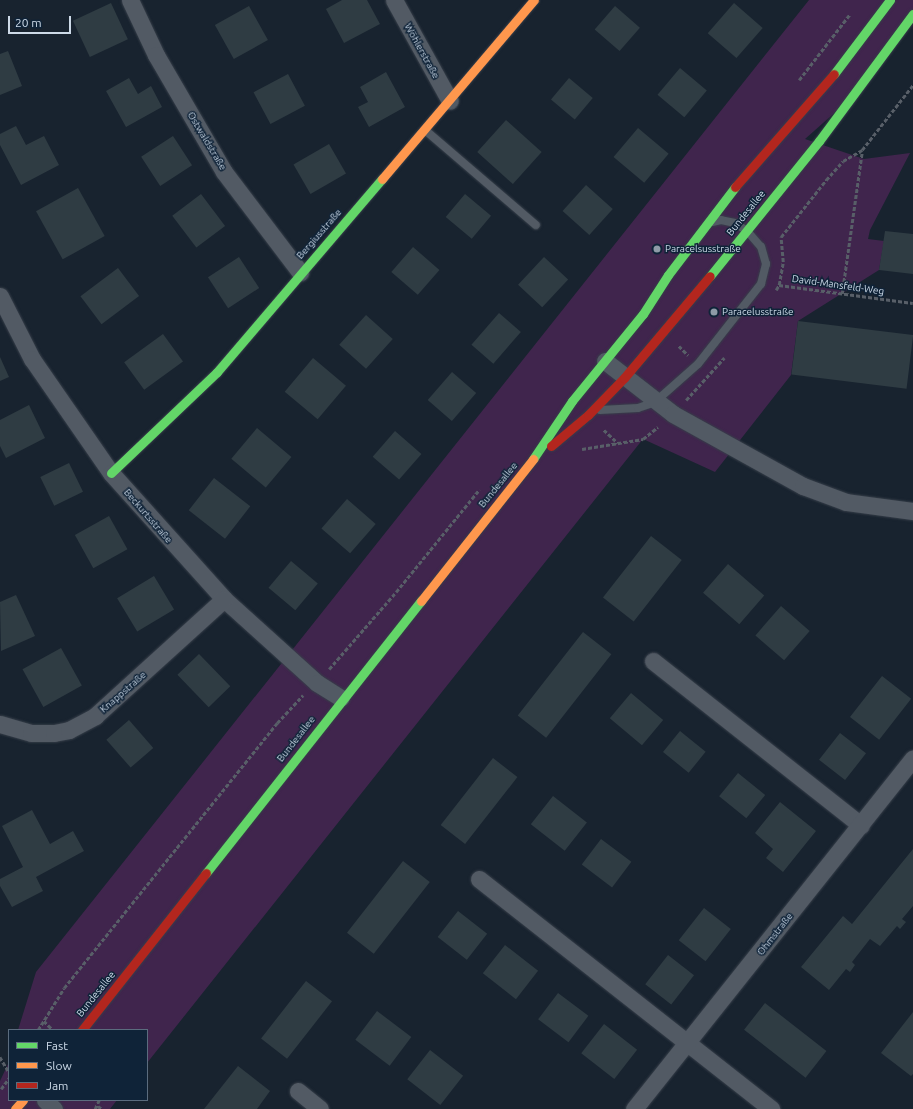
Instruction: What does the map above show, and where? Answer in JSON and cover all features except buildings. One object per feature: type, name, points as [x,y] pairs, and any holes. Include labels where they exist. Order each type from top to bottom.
[{"type":"street","name":"Ostwaldstraße","points":[[130,0],[156,55],[224,172],[300,272]]},
{"type":"street","name":"Wöhlerstraße","points":[[394,0],[450,101]]},
{"type":"street","name":"Bergiusstraße","points":[[111,473],[183,407],[217,372],[300,272],[450,101],[534,0]]},
{"type":"street","name":"Bundesallee","points":[[83,1029],[341,698],[530,463],[572,401],[643,314],[668,275],[752,166],[824,87],[890,0]]},
{"type":"street","name":"Bundesallee","points":[[530,463],[588,415],[624,378],[747,231],[819,140],[913,14]]},
{"type":"street","name":"Beckurtsstraße","points":[[0,296],[32,360],[111,473],[224,599],[317,683],[341,698]]},
{"type":"street","points":[[605,361],[655,402],[803,486],[846,502],[913,511]]},
{"type":"street","name":"Knappstraße","points":[[0,724],[31,733],[54,733],[69,730],[95,716],[224,599]]},
{"type":"street","points":[[653,661],[861,825]]},
{"type":"street","name":"Ohmstraße","points":[[634,1109],[688,1043],[913,758]]},
{"type":"street","points":[[479,879],[771,1109]]},
{"type":"street","points":[[298,1091],[320,1109]]},
{"type":"street","points":[[15,1109],[22,1101]]},
{"type":"street","points":[[46,1101],[54,1109]]},
{"type":"lane","points":[[425,130],[536,225]]},
{"type":"lane","points":[[588,415],[600,410],[638,408],[655,402],[698,364],[761,284],[766,264],[761,247],[747,231],[735,223],[721,220],[706,225]]},
{"type":"path","points":[[842,294],[862,150]]},
{"type":"path","name":"David-Mansfeld-Weg","points":[[761,284],[913,303]]},
{"type":"path","points":[[576,452],[643,439]]},
{"type":"path","points":[[39,1029],[64,988],[277,723],[317,683],[396,592],[481,487]]},
{"type":"path","points":[[44,1021],[52,1029]]},
{"type":"path","points":[[0,1057],[8,1070]]},
{"type":"path","points":[[3,1086],[8,1079]]},
{"type":"path","points":[[95,1109],[98,1106],[99,1101]]},
{"type":"path","points":[[98,1106],[102,1109]]},
{"type":"shaded area","points":[[809,0],[913,0],[913,14],[849,100],[805,139],[864,159],[910,153],[870,230],[868,239],[884,241],[879,270],[798,321],[791,375],[715,472],[643,439],[148,1062],[148,1029],[18,1029],[36,972]]},
{"type":"shaded area","points":[[8,1064],[8,1101],[116,1101],[110,1109],[0,1109],[0,1081]]},
{"type":"traffic: fast","points":[[834,74],[890,0]]},
{"type":"traffic: fast","points":[[710,276],[819,141],[913,14]]},
{"type":"traffic: fast","points":[[111,473],[217,372],[382,179]]},
{"type":"traffic: fast","points":[[533,459],[572,401],[643,314],[668,275],[735,187]]},
{"type":"traffic: fast","points":[[206,873],[421,601]]},
{"type":"traffic: slow","points":[[382,179],[534,0]]},
{"type":"traffic: slow","points":[[421,601],[533,459]]},
{"type":"traffic: slow","points":[[15,1109],[22,1101]]},
{"type":"traffic: jam","points":[[735,187],[834,74]]},
{"type":"traffic: jam","points":[[551,446],[588,415],[624,378],[710,276]]},
{"type":"traffic: jam","points":[[83,1029],[206,873]]},
{"type":"place","name":"Paracelsusstraße","points":[[657,249]]},
{"type":"place","name":"Paracelusstraße","points":[[714,312]]}]
